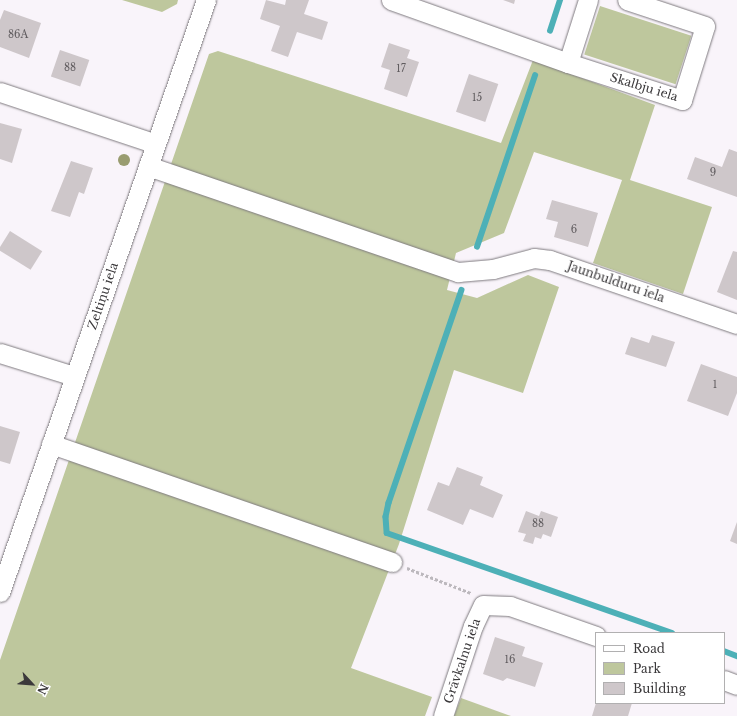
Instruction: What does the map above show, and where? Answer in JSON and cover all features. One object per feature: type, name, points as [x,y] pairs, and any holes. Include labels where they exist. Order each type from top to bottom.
[{"type":"street","name":"Zeltiņu iela","points":[[0,592],[206,0]]},
{"type":"street","name":"Skalbju iela","points":[[391,0],[568,63],[682,100],[705,26],[627,0]]},
{"type":"street","points":[[568,63],[588,0]]},
{"type":"street","points":[[0,92],[156,144]]},
{"type":"street","name":"Jaunbulduru iela","points":[[148,166],[458,272],[493,269],[534,258],[550,260],[609,278],[737,324]]},
{"type":"street","points":[[0,353],[74,376]]},
{"type":"street","points":[[51,444],[392,562]]},
{"type":"street","name":"Grāvkalnu iela","points":[[443,716],[473,626],[483,605],[510,606],[595,636]]},
{"type":"street","points":[[725,680],[737,685]]},
{"type":"path","points":[[392,562],[469,592],[483,605]]},
{"type":"green space","points":[[122,0],[178,0],[177,4],[162,12]]},
{"type":"green space","points":[[600,6],[691,36],[676,84],[584,55]]},
{"type":"green space","points":[[218,51],[501,143],[533,60],[655,105],[630,180],[712,207],[683,294],[593,263],[622,180],[534,152],[504,233],[456,253],[447,290],[477,298],[528,275],[559,287],[523,393],[454,370],[399,544],[351,668],[432,697],[425,716],[0,716],[0,660],[209,54]]},
{"type":"green space","points":[[461,698],[511,716],[454,716]]},
{"type":"building","points":[[266,0],[285,5],[286,0],[309,0],[304,14],[328,22],[322,40],[297,32],[288,57],[271,51],[280,26],[260,19]]},
{"type":"building","points":[[503,0],[515,0],[514,4]]},
{"type":"building","points":[[4,10],[41,23],[29,58],[0,47],[0,20]]},
{"type":"building","points":[[389,43],[410,50],[407,58],[419,62],[407,97],[384,89],[390,70],[381,67]]},
{"type":"building","points":[[60,50],[89,60],[80,87],[51,76]]},
{"type":"building","points":[[469,74],[498,84],[485,122],[456,112]]},
{"type":"building","points":[[0,123],[22,129],[12,163],[0,159]]},
{"type":"building","points":[[729,149],[737,152],[737,197],[687,179],[695,157],[722,167]]},
{"type":"building","points":[[71,161],[93,168],[84,194],[79,192],[70,217],[51,211]]},
{"type":"building","points":[[552,200],[598,213],[588,247],[554,237],[558,222],[546,219]]},
{"type":"building","points":[[10,231],[42,251],[31,270],[0,251],[0,247]]},
{"type":"building","points":[[733,251],[737,252],[737,300],[717,292]]},
{"type":"building","points":[[652,335],[675,342],[666,367],[625,354],[631,337],[649,343]]},
{"type":"building","points":[[701,364],[737,377],[737,393],[728,416],[687,401]]},
{"type":"building","points":[[0,426],[20,432],[10,464],[0,461]]},
{"type":"building","points":[[457,467],[483,477],[480,485],[503,495],[493,518],[470,509],[463,525],[427,510],[438,482],[449,486]]},
{"type":"building","points":[[526,511],[539,516],[541,511],[558,517],[551,537],[543,534],[541,539],[535,537],[533,544],[523,541],[526,534],[518,532]]},
{"type":"building","points":[[737,522],[737,544],[730,541]]},
{"type":"building","points":[[495,637],[525,647],[522,656],[543,663],[535,687],[507,678],[503,681],[483,674]]},
{"type":"building","points":[[596,704],[632,704],[628,716],[592,716]]},
{"type":"waterway","points":[[550,31],[560,0]]},
{"type":"waterway","points":[[477,247],[535,76]]},
{"type":"waterway","points":[[462,290],[389,503],[386,517],[387,533],[669,632]]},
{"type":"waterway","points":[[725,651],[737,656]]}]
